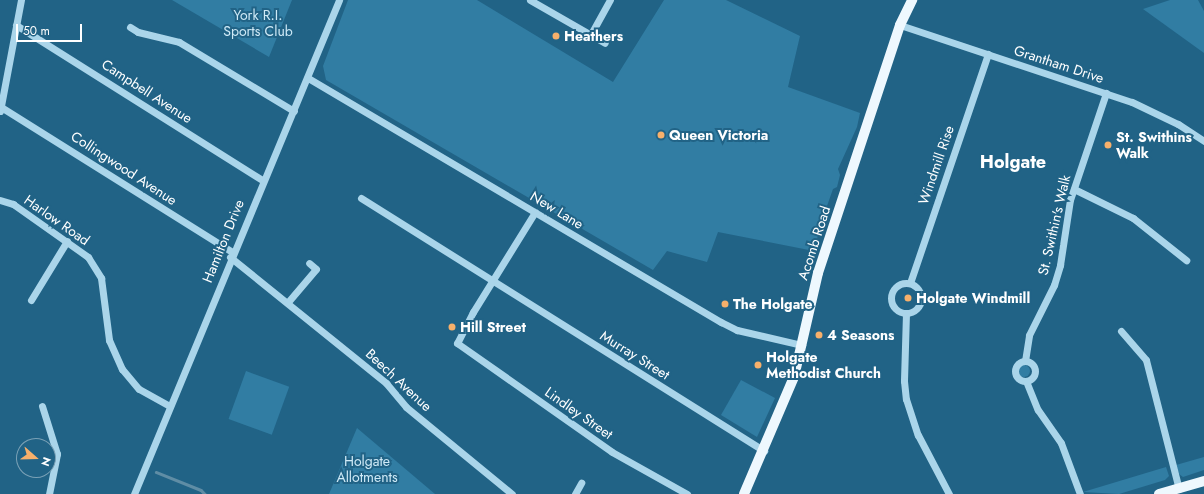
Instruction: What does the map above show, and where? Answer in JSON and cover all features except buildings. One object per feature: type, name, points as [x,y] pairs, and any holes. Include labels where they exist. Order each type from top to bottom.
[{"type":"main road","name":"Acomb Road","points":[[744,494],[764,451],[794,377],[818,273],[900,25],[912,0]]},
{"type":"main road","points":[[1159,494],[1204,481]]},
{"type":"street","points":[[0,109],[21,0]]},
{"type":"street","name":"Hamilton Drive","points":[[134,494],[231,254],[262,180],[294,111],[339,0]]},
{"type":"street","points":[[530,0],[605,43]]},
{"type":"street","points":[[591,34],[610,0]]},
{"type":"street","name":"Campbell Avenue","points":[[16,25],[262,180]]},
{"type":"street","name":"Grantham Drive","points":[[900,25],[1106,93],[1156,112],[1204,141]]},
{"type":"street","points":[[130,27],[138,32],[179,42],[294,111]]},
{"type":"street","name":"Windmill Rise","points":[[910,283],[988,54]]},
{"type":"street","name":"New Lane","points":[[308,78],[721,322],[737,330],[802,345]]},
{"type":"street","name":"St. Swithin's Walk","points":[[1080,494],[1060,442],[1038,410],[1026,381],[1020,380],[1015,371],[1017,365],[1025,361],[1029,335],[1054,284],[1060,265],[1074,189],[1106,93]]},
{"type":"street","name":"Collingwood Avenue","points":[[0,109],[231,254]]},
{"type":"street","points":[[1074,189],[1119,208],[1186,260]]},
{"type":"street","name":"Murray Street","points":[[361,198],[492,282],[764,451]]},
{"type":"street","name":"Harlow Road","points":[[0,200],[13,204],[88,257],[101,278],[109,340],[122,369],[139,389],[170,406]]},
{"type":"street","points":[[492,282],[535,212]]},
{"type":"street","points":[[31,300],[67,241]]},
{"type":"street","name":"Beech Avenue","points":[[231,254],[386,383],[406,407],[512,494]]},
{"type":"street","points":[[288,302],[316,269],[309,262]]},
{"type":"street","name":"Lindley Street","points":[[492,282],[458,339],[460,346],[612,452],[687,494]]},
{"type":"street","points":[[910,283],[920,293],[921,303],[915,310],[906,313],[897,310],[891,298],[897,286],[910,283]]},
{"type":"street","points":[[906,313],[904,381],[906,399],[918,435],[948,494]]},
{"type":"street","points":[[1121,330],[1146,360],[1179,489]]},
{"type":"street","points":[[1025,361],[1031,364],[1035,370],[1032,378],[1026,381]]},
{"type":"street","points":[[42,406],[57,454],[49,494]]},
{"type":"street","points":[[575,494],[581,483]]},
{"type":"green space","name":"York R.I. Sports Club","points":[[172,0],[292,0],[269,57]]},
{"type":"green space","points":[[348,0],[477,0],[613,82],[664,0],[726,0],[800,36],[788,87],[860,113],[857,127],[838,169],[840,175],[837,187],[833,189],[821,223],[814,251],[718,232],[707,262],[667,251],[653,270],[326,80],[323,66]]},
{"type":"green space","points":[[1170,0],[1198,0],[1204,11],[1204,53],[1143,9]]},
{"type":"green space","points":[[1024,365],[1028,367],[1030,371],[1028,375],[1024,377],[1020,375],[1018,371],[1020,367]]},
{"type":"green space","points":[[246,371],[289,387],[272,435],[229,419]]},
{"type":"green space","points":[[741,380],[775,398],[757,437],[721,415]]},
{"type":"green space","name":"Holgate Allotments","points":[[357,428],[435,494],[329,494]]},
{"type":"green space","points":[[1204,457],[1204,470],[1183,477],[1179,474],[1176,465]]},
{"type":"green space","points":[[1166,467],[1169,476],[1165,480],[1119,494],[1083,492]]},
{"type":"waterway","points":[[156,472],[201,490],[205,494]]},
{"type":"place","name":"Heathers","points":[[556,36]]},
{"type":"place","name":"Queen Victoria","points":[[661,135]]},
{"type":"place","name":"St. Swithins Walk","points":[[1108,145]]},
{"type":"place","name":"Holgate Windmill","points":[[908,298]]},
{"type":"place","name":"The Holgate","points":[[725,304]]},
{"type":"place","name":"Hill Street","points":[[452,327]]},
{"type":"place","name":"4 Seasons","points":[[819,335]]},
{"type":"place","name":"Holgate Methodist Church","points":[[758,365]]},
{"type":"district","name":"Holgate","points":[[1013,162]]}]
